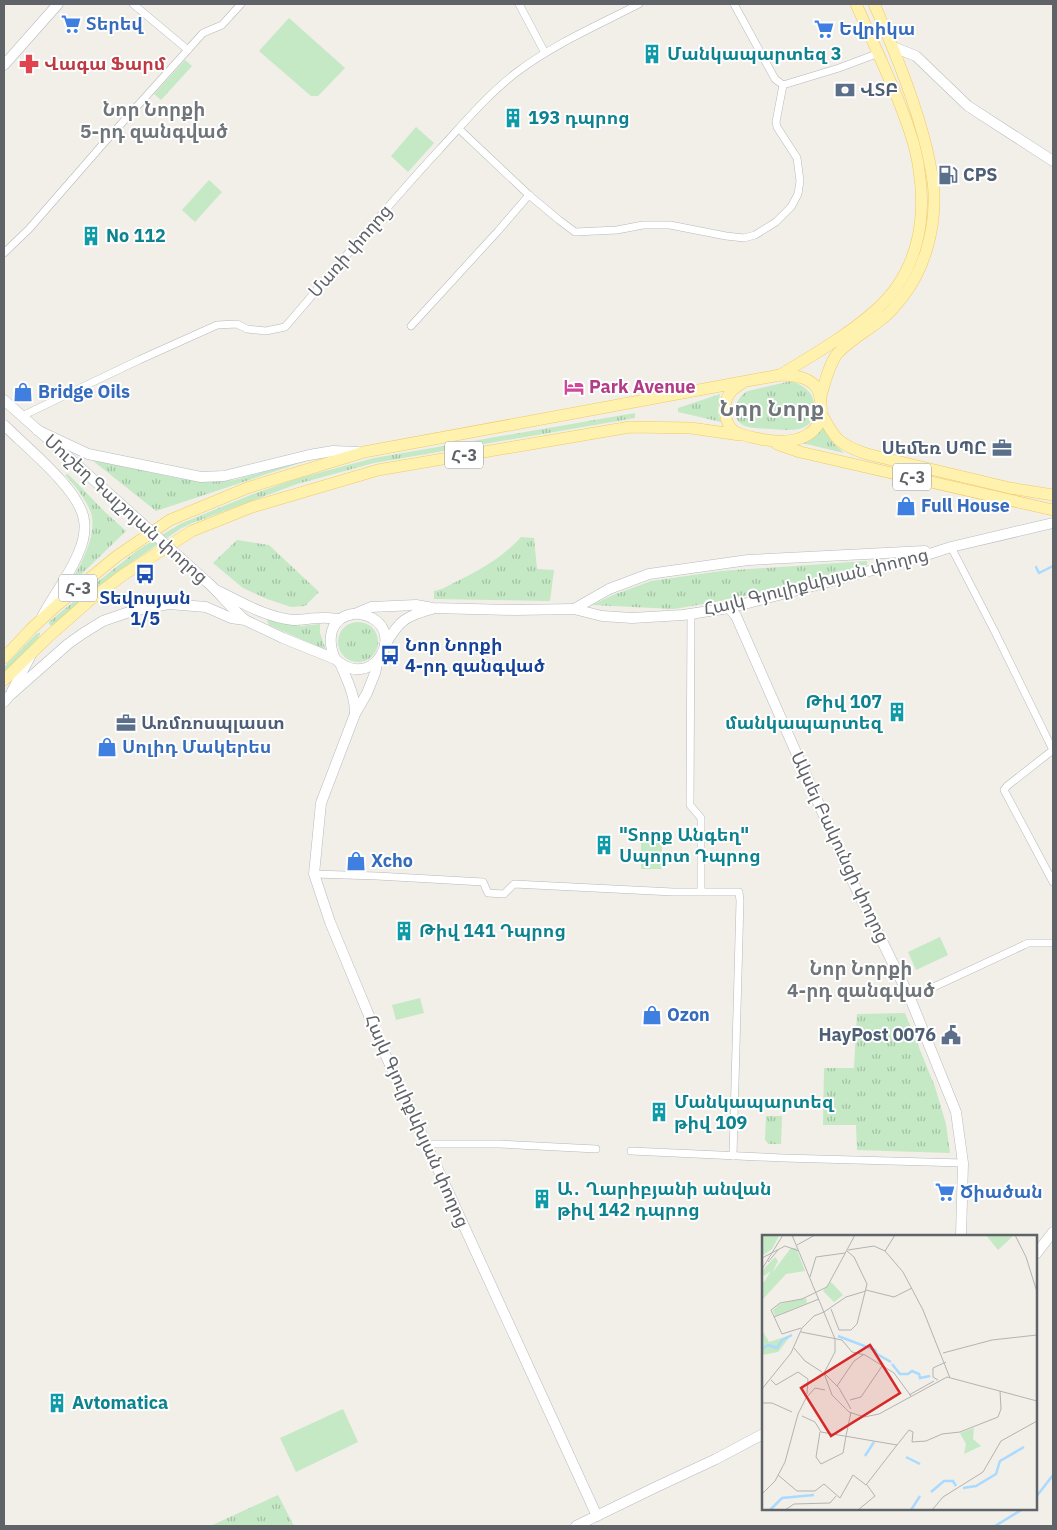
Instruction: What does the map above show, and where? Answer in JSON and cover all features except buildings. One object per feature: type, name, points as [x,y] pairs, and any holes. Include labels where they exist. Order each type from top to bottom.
[{"type":"main road","points":[[4,65],[58,4]]},
{"type":"main road","points":[[780,375],[844,334],[878,308],[896,286],[909,265],[918,238],[922,212],[919,169],[911,135],[879,53],[856,4]]},
{"type":"main road","points":[[820,399],[837,354],[885,317],[913,282],[923,262],[929,237],[934,195],[931,169],[922,129],[893,47],[874,4]]},
{"type":"main road","points":[[893,47],[916,56],[968,106],[1053,161]]},
{"type":"main road","points":[[780,375],[799,376],[808,380],[818,390],[820,399],[821,413],[818,426],[806,436],[789,442],[744,436],[734,431],[726,417],[725,405],[730,393],[742,383],[780,375]]},
{"type":"main road","name":"Հ-3","points":[[4,658],[40,620],[117,556],[170,520],[247,488],[364,452],[742,383]]},
{"type":"main road","name":"Մուշեղ Գալշոյան փողոց","points":[[4,400],[216,590],[230,607],[245,620]]},
{"type":"main road","name":"Հ-3","points":[[821,413],[836,436],[849,448],[1010,488],[1053,495]]},
{"type":"main road","points":[[4,425],[70,492],[80,508],[84,519],[85,535],[78,555],[40,620]]},
{"type":"main road","name":"Հ-3","points":[[4,680],[33,650],[90,600],[146,559],[192,531],[260,504],[378,470],[630,427],[691,428],[744,436]]},
{"type":"main road","points":[[37,430],[88,454],[201,477],[224,476],[333,451],[364,452]]},
{"type":"main road","name":"Հ-3","points":[[771,441],[800,452],[1053,510]]},
{"type":"main road","name":"Հայկ Գյուլիքևխյան փողոց","points":[[357,614],[371,607],[416,605],[433,608],[574,609],[602,616],[632,618],[691,614],[729,608],[911,560],[951,547],[1053,523]]},
{"type":"main road","name":"Հայկ Գյուլիքևխյան փողոց","points":[[574,609],[609,590],[649,574],[748,560],[939,551]]},
{"type":"main road","points":[[216,590],[246,606],[291,620],[340,619]]},
{"type":"main road","points":[[6,699],[68,644],[103,621],[132,611],[169,604],[206,607],[231,618],[245,620],[353,669],[371,666],[378,660],[385,645],[380,625],[370,616],[357,614],[351,614],[340,619],[330,637],[331,650],[338,661]]},
{"type":"main road","name":"Հայկ Գյուլիքևխյան փողոց","points":[[385,645],[396,627],[405,618],[433,608]]},
{"type":"main road","name":"Ակսել Բակունցի փողոց","points":[[729,608],[736,616],[854,884],[910,998],[956,1112],[963,1163],[962,1235]]},
{"type":"main road","points":[[6,699],[33,650]]},
{"type":"main road","name":"Հայկ Գյուլիքևխյան փողոց","points":[[378,660],[375,673],[367,693],[355,714],[321,803],[314,874],[330,922],[374,1028],[597,1516]]},
{"type":"main road","name":"Հայկ Գյուլիքևխյան փողոց","points":[[338,661],[352,691],[355,702],[355,714]]},
{"type":"main road","points":[[1037,1253],[1053,1232]]},
{"type":"main road","points":[[576,1526],[716,1459],[762,1435]]},
{"type":"street","points":[[132,4],[188,50]]},
{"type":"street","points":[[4,253],[30,229],[103,144],[203,33],[222,25],[241,4]]},
{"type":"street","points":[[518,4],[545,53]]},
{"type":"street","name":"Մառի փողոց","points":[[22,416],[217,325],[237,324],[248,329],[266,331],[285,327],[387,209],[459,129],[499,88],[520,70],[545,53],[639,4]]},
{"type":"street","points":[[734,4],[775,79],[783,85]]},
{"type":"street","points":[[783,85],[839,68],[879,53]]},
{"type":"street","points":[[459,129],[529,195],[575,232],[617,230],[643,225],[670,225],[744,238],[755,235],[776,222],[791,207],[798,194],[800,181],[797,158],[776,122],[783,85]]},
{"type":"street","points":[[411,326],[529,195]]},
{"type":"street","points":[[951,547],[1053,750],[1004,790],[1053,882]]},
{"type":"street","points":[[691,614],[690,804],[700,818],[701,891]]},
{"type":"street","points":[[314,874],[483,882],[488,893],[504,894],[514,884],[673,892],[739,892],[733,1156]]},
{"type":"street","points":[[910,998],[1028,943],[1053,943]]},
{"type":"street","points":[[426,1144],[499,1144],[596,1149]]},
{"type":"street","points":[[631,1150],[733,1156],[963,1163]]},
{"type":"green space","points":[[289,18],[345,68],[318,96],[311,96],[259,51]]},
{"type":"green space","points":[[185,60],[192,66],[161,100],[154,94]]},
{"type":"green space","points":[[416,127],[434,143],[408,172],[391,156]]},
{"type":"green space","points":[[209,180],[222,192],[195,222],[182,210]]},
{"type":"green space","points":[[791,381],[799,384],[812,395],[814,414],[807,426],[794,430],[756,428],[743,425],[738,421],[735,407],[744,394],[748,391]]},
{"type":"green space","points":[[720,394],[718,412],[721,422],[678,412],[678,408]]},
{"type":"green space","points":[[635,413],[635,418],[374,463],[297,484],[180,529],[119,571],[52,626],[49,624],[49,622],[91,587],[138,550],[180,524],[253,494],[296,479],[374,458]]},
{"type":"green space","points":[[823,426],[831,441],[844,453],[802,443],[814,437]]},
{"type":"green space","points":[[315,458],[156,511],[92,460],[182,479],[212,482],[234,480]]},
{"type":"green space","points":[[68,474],[126,531],[65,590],[86,552],[92,530],[90,510],[76,487],[65,475]]},
{"type":"green space","points":[[521,537],[534,538],[537,569],[554,570],[550,601],[434,599],[434,591],[442,589],[484,567],[503,554]]},
{"type":"green space","points":[[237,540],[269,545],[319,592],[305,606],[291,607],[243,588],[213,563]]},
{"type":"green space","points":[[867,561],[867,565],[732,599],[674,609],[592,605],[651,581],[721,571]]},
{"type":"green space","points":[[267,620],[301,626],[320,624],[320,633],[326,650],[269,625]]},
{"type":"green space","points":[[362,622],[369,625],[375,631],[378,642],[377,650],[369,659],[362,662],[354,662],[347,659],[339,650],[338,638],[341,631],[350,623]]},
{"type":"green space","points":[[40,633],[39,637],[4,674],[4,667],[36,634]]},
{"type":"green space","points":[[641,835],[662,835],[662,869],[641,869]]},
{"type":"green space","points":[[940,937],[948,955],[916,970],[908,952]]},
{"type":"green space","points":[[420,998],[424,1013],[396,1020],[392,1005]]},
{"type":"green space","points":[[905,1013],[935,1087],[946,1124],[950,1153],[857,1150],[856,1125],[823,1125],[824,1068],[854,1068],[857,1014]]},
{"type":"green space","points":[[766,1116],[782,1116],[781,1144],[769,1144],[765,1140]]},
{"type":"green space","points":[[343,1409],[358,1442],[296,1472],[280,1438]]},
{"type":"green space","points":[[278,1495],[294,1526],[211,1526],[219,1522]]},
{"type":"waterway","points":[[1036,567],[1039,573],[1053,566]]},
{"type":"waterway","points":[[1037,1496],[1053,1475]]},
{"type":"waterway","points":[[995,1526],[1021,1510]]},
{"type":"place","name":"Տերեվ","points":[[71,24]]},
{"type":"place","name":"Եվրիկա","points":[[824,29]]},
{"type":"place","name":"Մանկապարտեզ 3","points":[[652,54]]},
{"type":"place","name":"Վագա Ֆարմ","points":[[29,64]]},
{"type":"place","name":"ՎՏԲ","points":[[845,90]]},
{"type":"place","name":"193 դպրոց","points":[[513,118]]},
{"type":"place","name":"CPS","points":[[948,175]]},
{"type":"place","name":"No 112","points":[[91,236]]},
{"type":"place","name":"Park Avenue","points":[[574,387]]},
{"type":"place","name":"Bridge Oils","points":[[23,392]]},
{"type":"place","name":"Սեմեռ ՍՊԸ","points":[[1002,448]]},
{"type":"place","name":"Full House","points":[[906,506]]},
{"type":"place","name":"Տեվոսյան 1/5","points":[[145,574]]},
{"type":"place","name":"Նոր Նորքի 4-րդ զանգված","points":[[390,655]]},
{"type":"place","name":"Թիվ 107 մանկապարտեզ","points":[[897,712]]},
{"type":"place","name":"Առմռոսպլաստ","points":[[126,723]]},
{"type":"place","name":"Սոլիդ Մակերես","points":[[107,747]]},
{"type":"place","name":"\"Տորք Անգեղ\" Սպորտ Դպրոց","points":[[604,845]]},
{"type":"place","name":"Xcho","points":[[356,861]]},
{"type":"place","name":"Թիվ 141 Դպրոց","points":[[404,931]]},
{"type":"place","name":"Ozon","points":[[652,1015]]},
{"type":"place","name":"HayPost 0076","points":[[951,1035]]},
{"type":"place","name":"Մանկապարտեզ թիվ 109","points":[[659,1112]]},
{"type":"place","name":"Ծիածան","points":[[945,1192]]},
{"type":"place","name":"Ա․ Ղարիբյանի անվան թիվ 142 դպրոց","points":[[542,1199]]},
{"type":"place","name":"Avtomatica","points":[[57,1403]]},
{"type":"district","name":"Նոր Նորքի 5-րդ զանգված","points":[[154,120]]},
{"type":"district","name":"Նոր Նորք","points":[[772,408]]},
{"type":"district","name":"Նոր Նորքի 4-րդ զանգված","points":[[861,979]]}]
